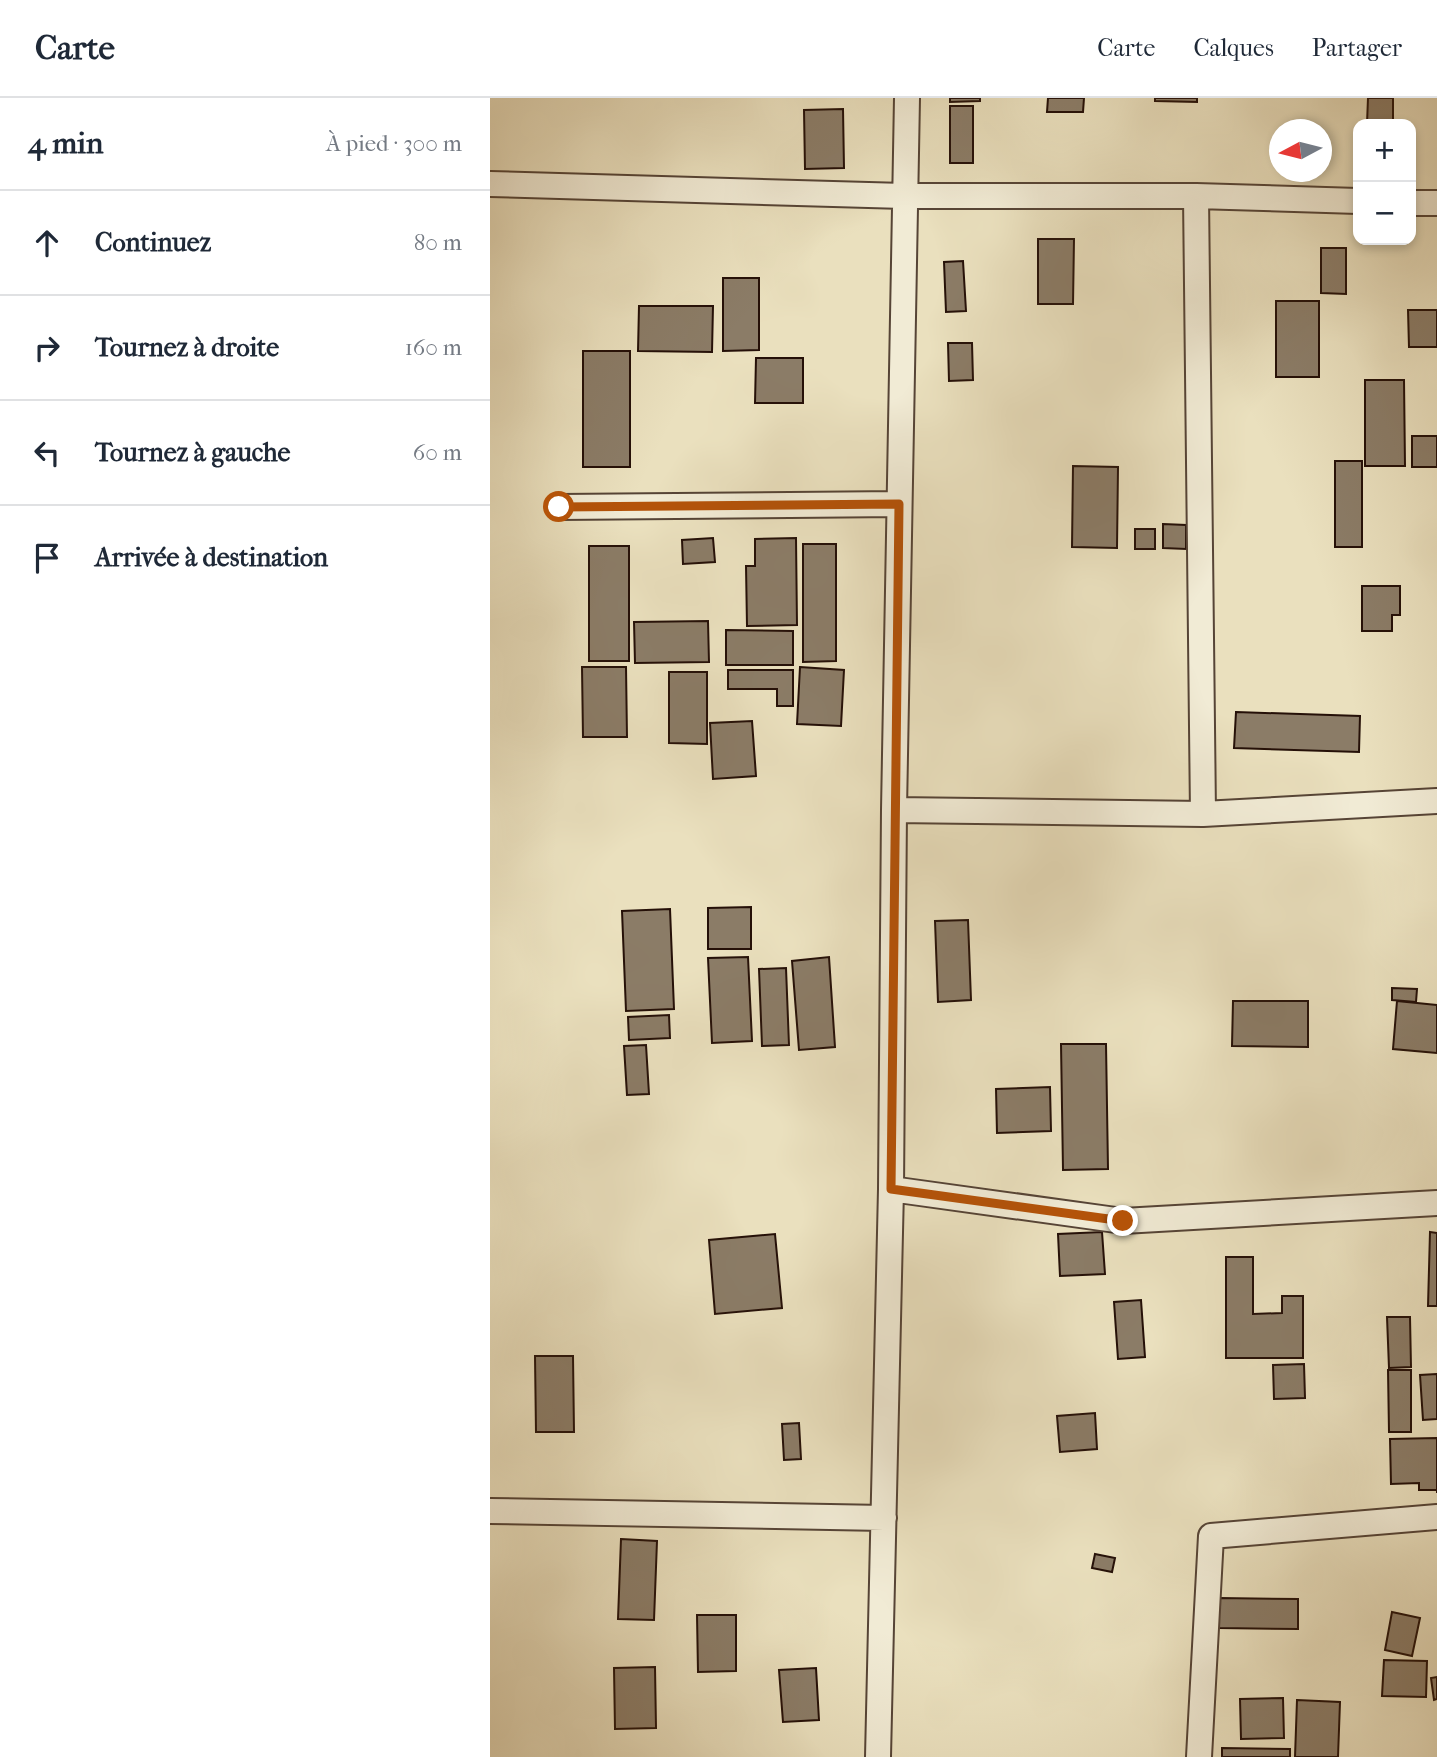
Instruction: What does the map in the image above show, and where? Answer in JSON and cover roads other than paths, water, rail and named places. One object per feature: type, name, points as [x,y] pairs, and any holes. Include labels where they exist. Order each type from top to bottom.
[{"type":"street","points":[[878,1757],[891,1189],[894,810],[907,98]]},
{"type":"street","points":[[490,184],[904,196],[1196,196],[1353,201]]},
{"type":"street","points":[[1196,196],[1203,814]]},
{"type":"street","points":[[1416,203],[1437,203]]},
{"type":"street","points":[[559,507],[899,504]]},
{"type":"street","points":[[894,810],[1203,814],[1437,801]]},
{"type":"street","points":[[891,1189],[1123,1221],[1437,1203]]},
{"type":"street","points":[[490,1511],[884,1518]]},
{"type":"street","points":[[1199,1757],[1211,1536],[1437,1517]]}]
